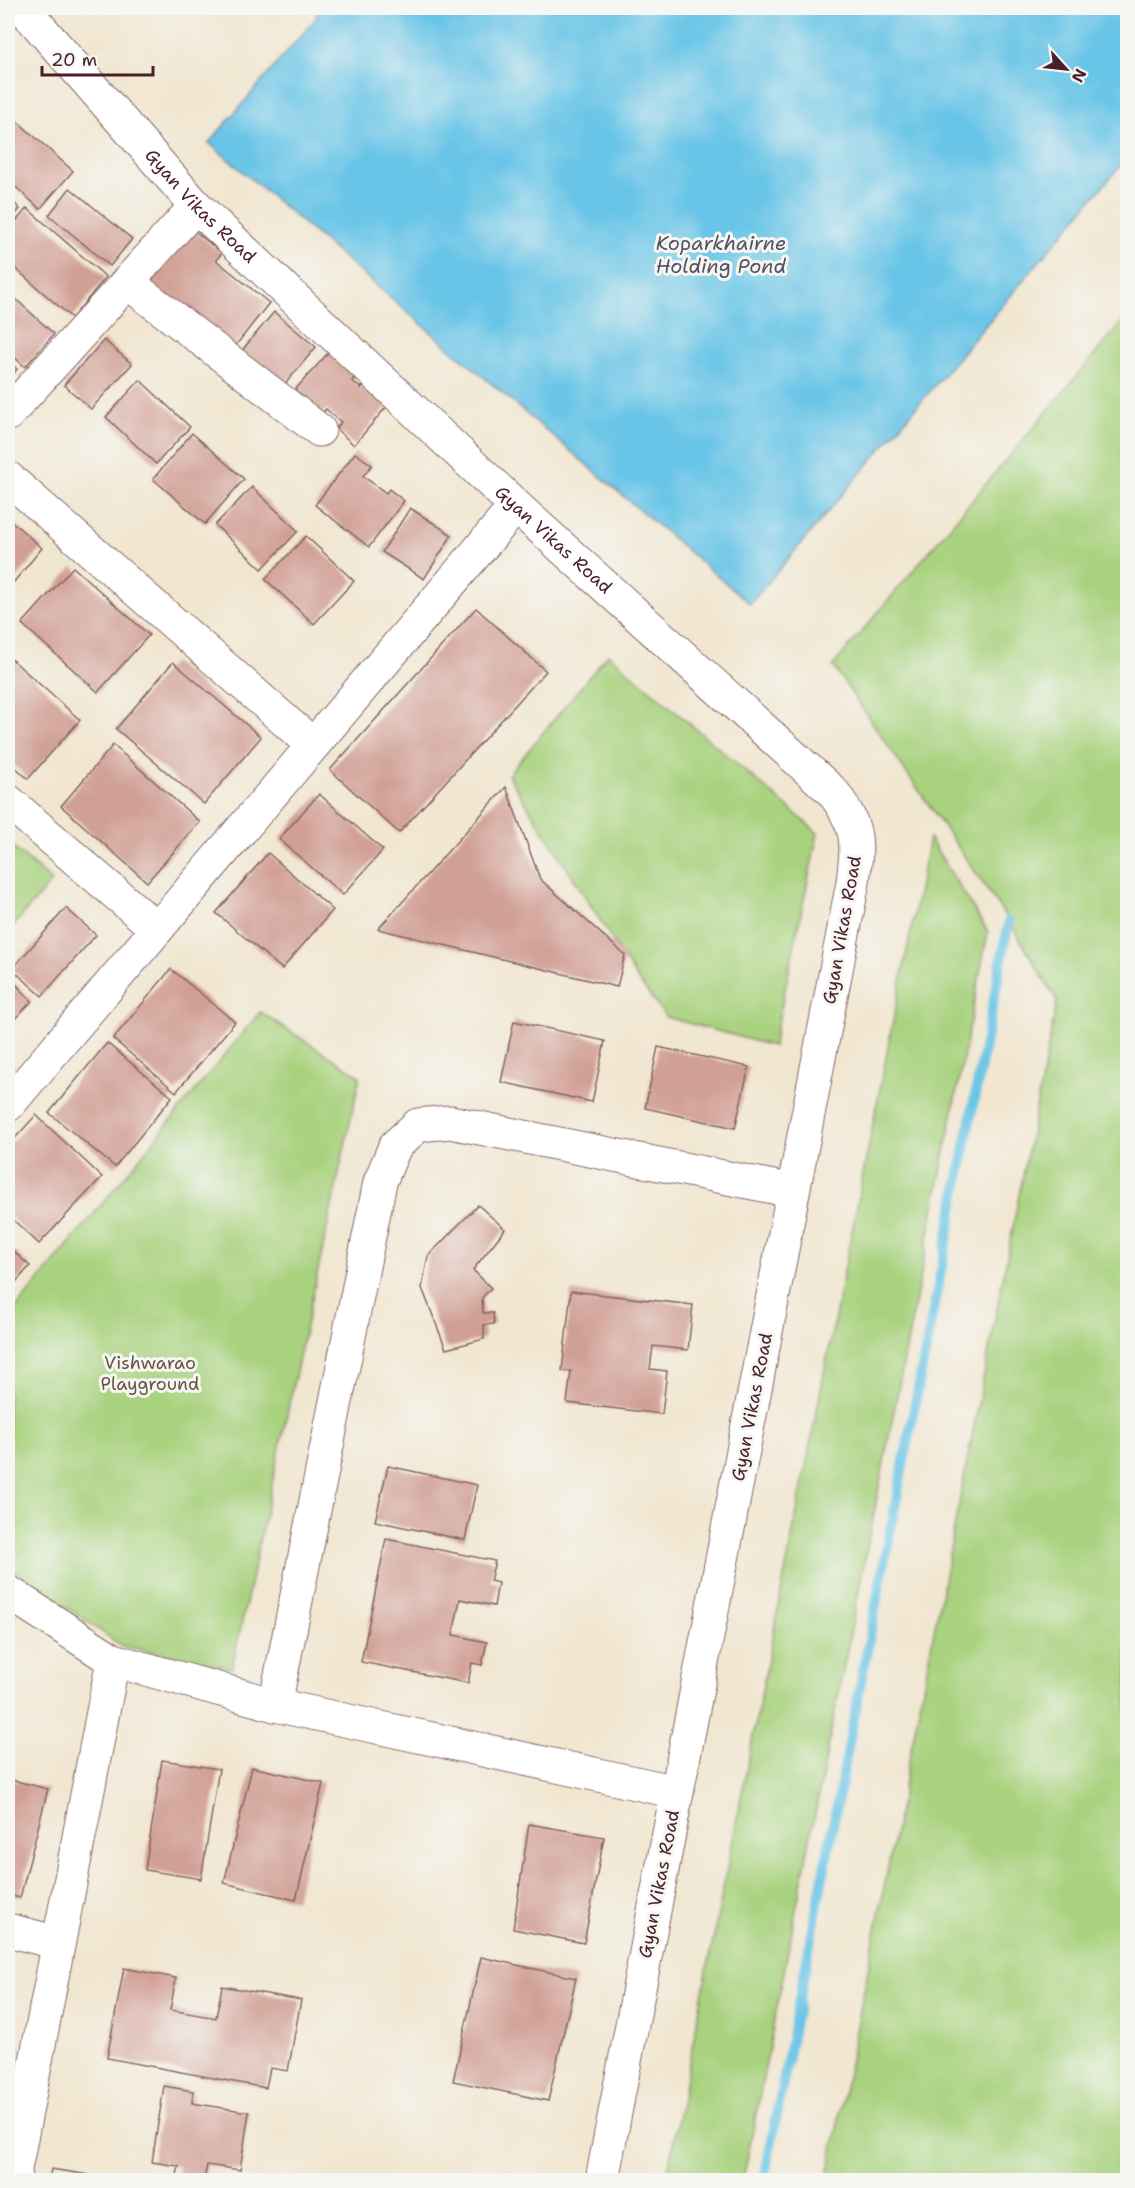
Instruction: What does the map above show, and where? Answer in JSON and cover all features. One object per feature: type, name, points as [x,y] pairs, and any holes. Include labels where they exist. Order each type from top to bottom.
[{"type":"street","name":"Gyan Vikas Road","points":[[23,8],[196,206],[516,506],[833,792],[849,814],[857,844],[853,882],[602,2181]]},
{"type":"street","points":[[8,414],[196,206]]},
{"type":"street","points":[[127,282],[320,430]]},
{"type":"street","points":[[8,478],[313,745]]},
{"type":"street","points":[[8,1105],[516,506]]},
{"type":"street","points":[[8,801],[157,929]]},
{"type":"street","points":[[275,1705],[380,1182],[395,1146],[418,1125],[450,1122],[793,1191]]},
{"type":"street","points":[[8,1592],[113,1660],[275,1705],[677,1792]]},
{"type":"street","points":[[13,2181],[113,1660]]},
{"type":"street","points":[[8,1930],[58,1943]]},
{"type":"green space","points":[[1127,316],[1127,2180],[827,2180],[1057,1001],[1009,921],[833,666]]},
{"type":"green space","points":[[608,654],[818,833],[773,1046],[666,1017],[638,980],[508,775]]},
{"type":"green space","points":[[929,838],[988,932],[743,2180],[666,2180]]},
{"type":"green space","points":[[8,843],[52,881],[8,932]]},
{"type":"green space","name":"Vishwarao Playground","points":[[260,1012],[360,1076],[232,1668],[122,1646],[8,1566],[8,1318]]},
{"type":"water","name":"Koparkhairne Holding Pond","points":[[315,8],[1127,8],[1127,158],[750,604],[209,143],[317,17]]},
{"type":"building","points":[[8,113],[73,171],[40,209],[8,180]]},
{"type":"building","points":[[70,188],[132,239],[110,266],[49,215]]},
{"type":"building","points":[[8,197],[20,209],[8,222]]},
{"type":"building","points":[[27,208],[106,277],[72,318],[8,262],[8,231]]},
{"type":"building","points":[[187,225],[222,253],[216,260],[269,303],[233,349],[145,279]]},
{"type":"building","points":[[8,292],[54,334],[25,367],[8,351]]},
{"type":"building","points":[[274,312],[316,347],[280,390],[239,354]]},
{"type":"building","points":[[104,340],[132,364],[91,409],[64,385]]},
{"type":"building","points":[[330,351],[357,375],[352,381],[361,388],[365,384],[388,405],[354,445],[336,429],[341,422],[326,409],[320,416],[293,392]]},
{"type":"building","points":[[8,361],[17,369],[8,381]]},
{"type":"building","points":[[140,380],[190,427],[156,464],[106,417]]},
{"type":"building","points":[[192,433],[244,479],[205,524],[153,479]]},
{"type":"building","points":[[355,453],[372,465],[363,476],[386,493],[389,489],[404,501],[369,547],[315,505]]},
{"type":"building","points":[[252,487],[298,531],[262,569],[215,525]]},
{"type":"building","points":[[410,508],[452,535],[424,579],[382,552]]},
{"type":"building","points":[[8,518],[42,548],[8,589]]},
{"type":"building","points":[[306,536],[354,581],[314,624],[265,579]]},
{"type":"building","points":[[73,567],[149,635],[98,692],[22,624]]},
{"type":"building","points":[[476,608],[546,671],[399,833],[330,770]]},
{"type":"building","points":[[8,656],[80,720],[28,779],[8,760]]},
{"type":"building","points":[[173,662],[261,737],[204,804],[116,729]]},
{"type":"building","points":[[113,745],[200,822],[147,882],[61,806]]},
{"type":"building","points":[[506,787],[540,879],[625,955],[617,987],[378,929]]},
{"type":"building","points":[[319,794],[383,850],[343,895],[279,839]]},
{"type":"building","points":[[268,853],[333,910],[282,969],[216,913]]},
{"type":"building","points":[[66,908],[96,935],[42,996],[12,969]]},
{"type":"building","points":[[171,969],[235,1022],[176,1092],[113,1039]]},
{"type":"building","points":[[8,976],[32,1001],[8,1026]]},
{"type":"building","points":[[514,1021],[605,1041],[592,1102],[501,1082]]},
{"type":"building","points":[[107,1043],[172,1097],[115,1167],[49,1113]]},
{"type":"building","points":[[658,1047],[749,1067],[735,1128],[645,1108]]},
{"type":"building","points":[[36,1115],[102,1177],[39,1244],[8,1215],[8,1146]]},
{"type":"building","points":[[478,1205],[505,1229],[473,1270],[491,1288],[482,1298],[483,1313],[493,1313],[494,1324],[484,1325],[484,1339],[446,1349],[422,1288],[428,1256]]},
{"type":"building","points":[[8,1246],[30,1266],[8,1291]]},
{"type":"building","points":[[571,1291],[693,1305],[688,1350],[653,1346],[650,1369],[667,1371],[662,1414],[567,1403],[571,1371],[562,1371]]},
{"type":"building","points":[[388,1466],[477,1485],[465,1540],[375,1521]]},
{"type":"building","points":[[386,1539],[495,1561],[490,1581],[498,1583],[494,1606],[460,1599],[453,1635],[487,1642],[482,1665],[472,1663],[468,1683],[361,1662]]},
{"type":"building","points":[[162,1760],[219,1769],[201,1879],[145,1870]]},
{"type":"building","points":[[252,1767],[323,1783],[296,1900],[224,1883]]},
{"type":"building","points":[[8,1779],[48,1789],[20,1898],[8,1895]]},
{"type":"building","points":[[529,1824],[604,1837],[584,1943],[513,1929]]},
{"type":"building","points":[[481,1957],[576,1978],[548,2101],[453,2081]]},
{"type":"building","points":[[124,1968],[176,1978],[170,2010],[216,2018],[222,1986],[301,2000],[288,2071],[270,2068],[266,2088],[107,2058]]},
{"type":"building","points":[[164,2086],[193,2091],[192,2103],[249,2112],[240,2170],[207,2165],[204,2180],[176,2180],[179,2166],[152,2162]]},
{"type":"building","points":[[51,2169],[115,2179],[115,2180],[49,2180]]},
{"type":"waterway","points":[[764,2180],[1009,921]]}]
